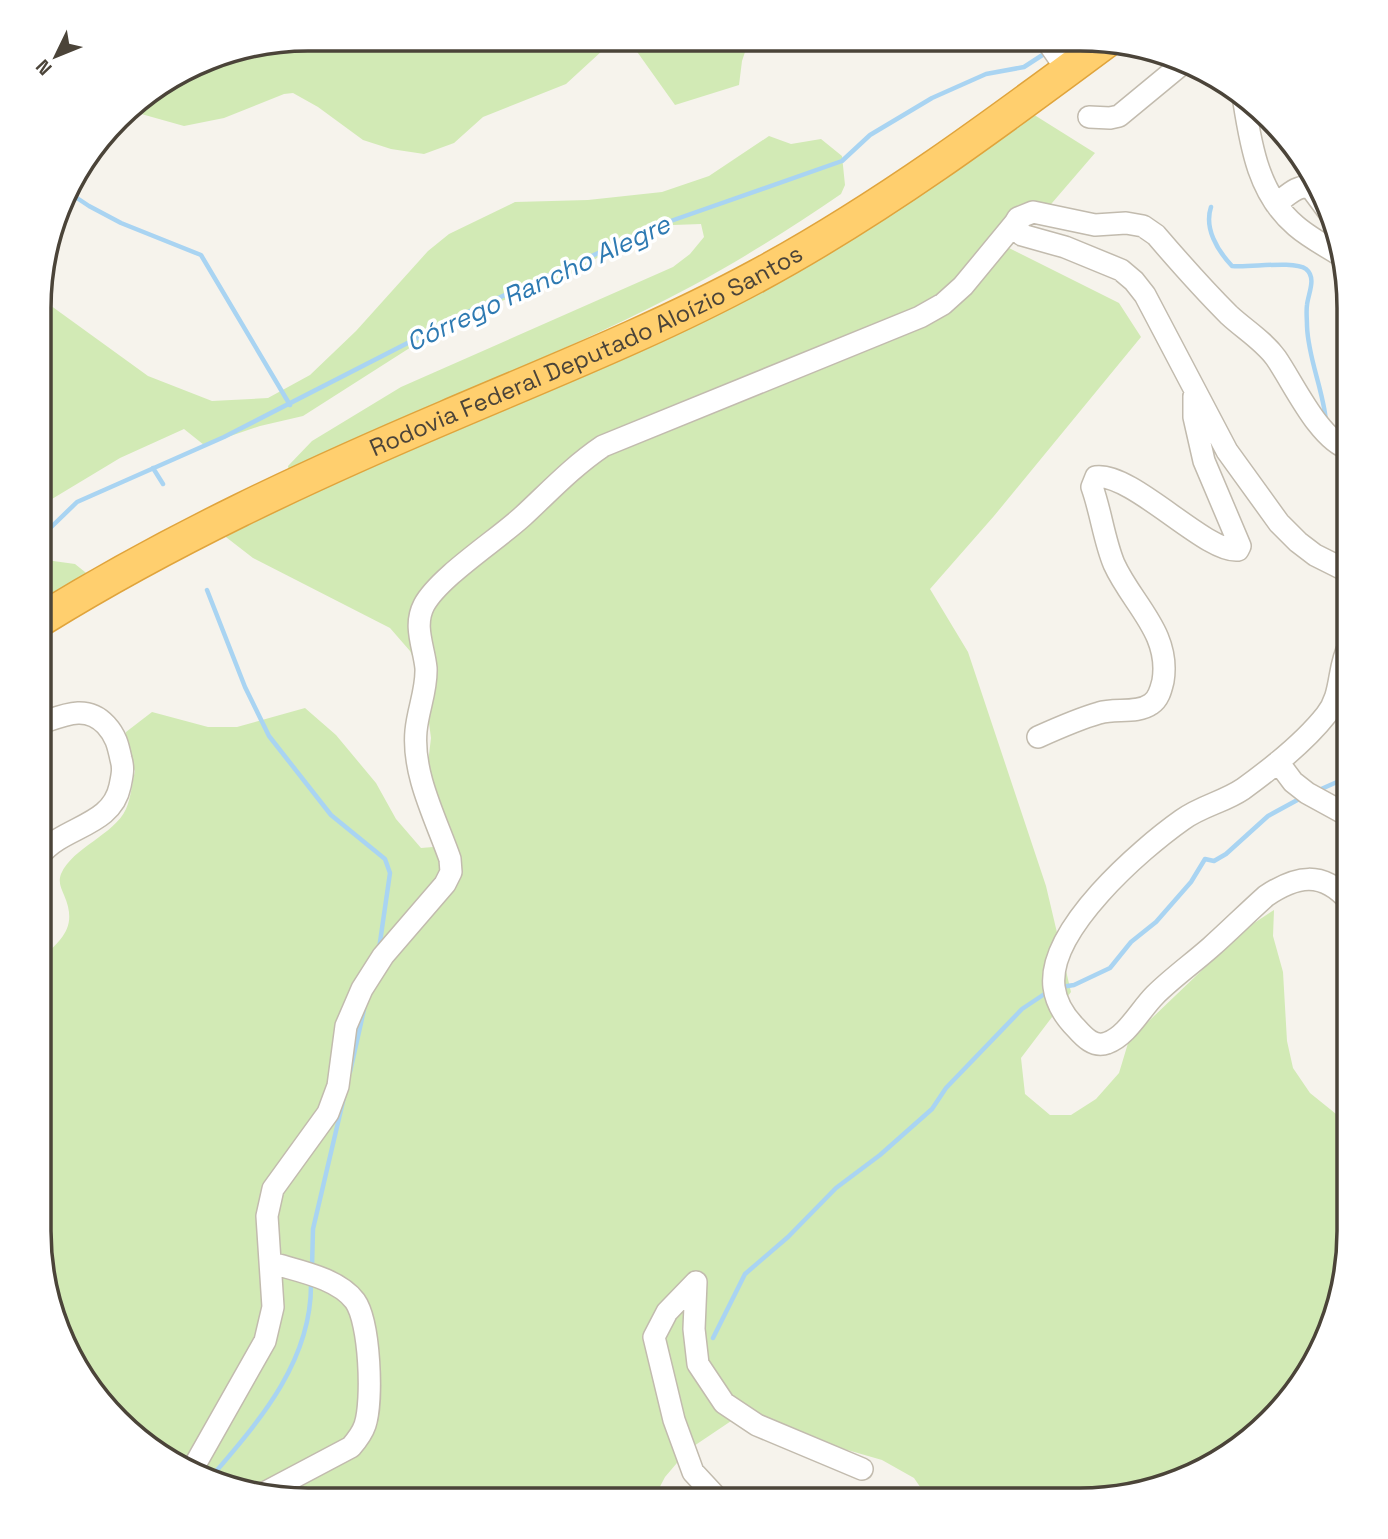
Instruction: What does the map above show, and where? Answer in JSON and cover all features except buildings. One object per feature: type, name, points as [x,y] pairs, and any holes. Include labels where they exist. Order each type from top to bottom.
[{"type":"highway","name":"Rodovia Federal Deputado Aloízio Santos","points":[[51,614],[159,552],[251,504],[443,418],[601,352],[756,276],[847,224],[964,146],[1094,51]]},
{"type":"street","points":[[1054,51],[1068,70]]},
{"type":"street","points":[[1089,117],[1119,116],[1176,69]]},
{"type":"street","points":[[1246,111],[1255,160],[1263,183],[1293,224],[1330,249]]},
{"type":"street","points":[[1276,204],[1298,188],[1307,186]]},
{"type":"street","points":[[196,1463],[265,1340],[273,1307],[267,1216],[273,1189],[328,1113],[338,1086],[346,1026],[362,989],[383,956],[445,884],[451,872],[450,859],[416,755],[416,730],[425,693],[426,667],[418,629],[423,606],[438,587],[522,517],[575,465],[603,446],[932,311],[963,286],[1018,218],[1032,212],[1095,225],[1126,223],[1143,226],[1156,235],[1231,317],[1274,355],[1317,421],[1337,443]]},
{"type":"street","points":[[1015,223],[1021,236],[1065,247],[1121,270],[1134,281],[1194,386],[1227,451],[1279,523],[1307,549],[1337,565]]},
{"type":"street","points":[[1038,737],[1100,713],[1151,705],[1159,696],[1164,668],[1162,646],[1151,621],[1129,591],[1114,564],[1093,487],[1096,477],[1107,477],[1123,485],[1230,549],[1238,550],[1240,546],[1197,437],[1194,386]]},
{"type":"street","points":[[1337,692],[1335,702],[1326,716],[1278,762],[1223,802],[1184,818],[1101,890],[1083,912],[1063,946],[1054,985],[1059,1006],[1083,1036],[1093,1043],[1103,1045],[1114,1040],[1157,993],[1284,884],[1304,878],[1320,879],[1337,892]]},
{"type":"street","points":[[51,720],[71,713],[85,712],[102,720],[116,736],[124,768],[118,797],[105,813],[51,846]]},
{"type":"street","points":[[1278,762],[1293,782],[1337,809]]},
{"type":"street","points":[[272,1263],[317,1277],[341,1288],[355,1301],[363,1319],[366,1339],[368,1408],[360,1437],[351,1447],[277,1486]]},
{"type":"street","points":[[708,1488],[693,1472],[674,1420],[654,1337],[667,1312],[696,1282],[694,1329],[698,1364],[724,1403],[757,1425],[862,1469]]},
{"type":"green space","points":[[602,51],[566,84],[483,117],[454,143],[424,154],[391,149],[363,140],[318,107],[293,93],[284,94],[224,118],[184,126],[140,114],[194,77],[225,64],[274,53]]},
{"type":"green space","points":[[637,51],[745,51],[739,85],[675,105]]},
{"type":"green space","points":[[1028,111],[1095,153],[1009,248],[1119,303],[1141,337],[994,516],[930,589],[968,652],[1046,886],[1071,992],[1021,1058],[1025,1094],[1050,1115],[1071,1115],[1096,1099],[1119,1073],[1129,1040],[1245,929],[1274,910],[1273,936],[1283,972],[1287,1041],[1293,1068],[1310,1093],[1337,1115],[1335,1265],[1324,1314],[1311,1345],[1294,1374],[1262,1413],[1237,1435],[1209,1454],[1163,1475],[1114,1486],[921,1488],[914,1478],[882,1460],[740,1415],[688,1450],[659,1488],[291,1488],[225,1475],[179,1454],[151,1435],[126,1413],[104,1388],[85,1360],[64,1314],[51,1248],[51,949],[66,932],[68,924],[68,906],[61,887],[61,874],[75,856],[112,826],[126,809],[135,771],[125,754],[126,732],[152,712],[208,727],[237,727],[305,708],[336,735],[376,783],[396,819],[421,848],[433,847],[441,836],[428,763],[431,738],[423,678],[410,651],[390,628],[253,558],[222,534],[587,365]]},
{"type":"green space","points":[[769,136],[791,144],[821,139],[842,156],[845,185],[841,194],[692,286],[593,335],[389,425],[289,473],[288,466],[312,441],[401,387],[673,267],[690,254],[704,237],[701,224],[673,225],[632,236],[573,273],[484,308],[430,335],[303,416],[260,426],[204,445],[184,429],[120,458],[51,500],[51,306],[148,376],[212,401],[268,398],[310,375],[356,331],[428,251],[449,234],[515,202],[588,200],[662,192],[709,176]]},
{"type":"green space","points":[[51,561],[75,564],[90,576],[51,596]]},
{"type":"waterway","name":"Córrego Rancho Alegre","points":[[51,527],[77,502],[224,437],[474,309],[665,223],[842,161],[870,135],[932,98],[986,74],[1024,67],[1044,54]]},
{"type":"waterway","points":[[76,197],[121,223],[201,255],[290,405]]},
{"type":"waterway","points":[[1211,207],[1209,223],[1213,238],[1232,266],[1292,265],[1300,266],[1309,273],[1311,281],[1307,308],[1308,338],[1326,421]]},
{"type":"waterway","points":[[153,468],[163,484]]},
{"type":"waterway","points":[[207,590],[245,687],[269,736],[331,815],[385,859],[390,873],[379,949]]},
{"type":"waterway","points":[[1319,790],[1337,782]]},
{"type":"waterway","points":[[1061,987],[1074,985],[1110,968],[1131,942],[1156,922],[1191,882],[1205,859],[1214,861],[1226,854],[1268,816],[1301,798]]},
{"type":"waterway","points":[[713,1338],[745,1274],[788,1237],[836,1188],[880,1155],[932,1109],[946,1088],[1022,1009],[1049,991]]},
{"type":"waterway","points":[[350,1072],[365,1005]]},
{"type":"waterway","points":[[312,1267],[313,1229],[344,1097]]},
{"type":"waterway","points":[[216,1471],[265,1411],[293,1364],[303,1338],[311,1283]]}]
